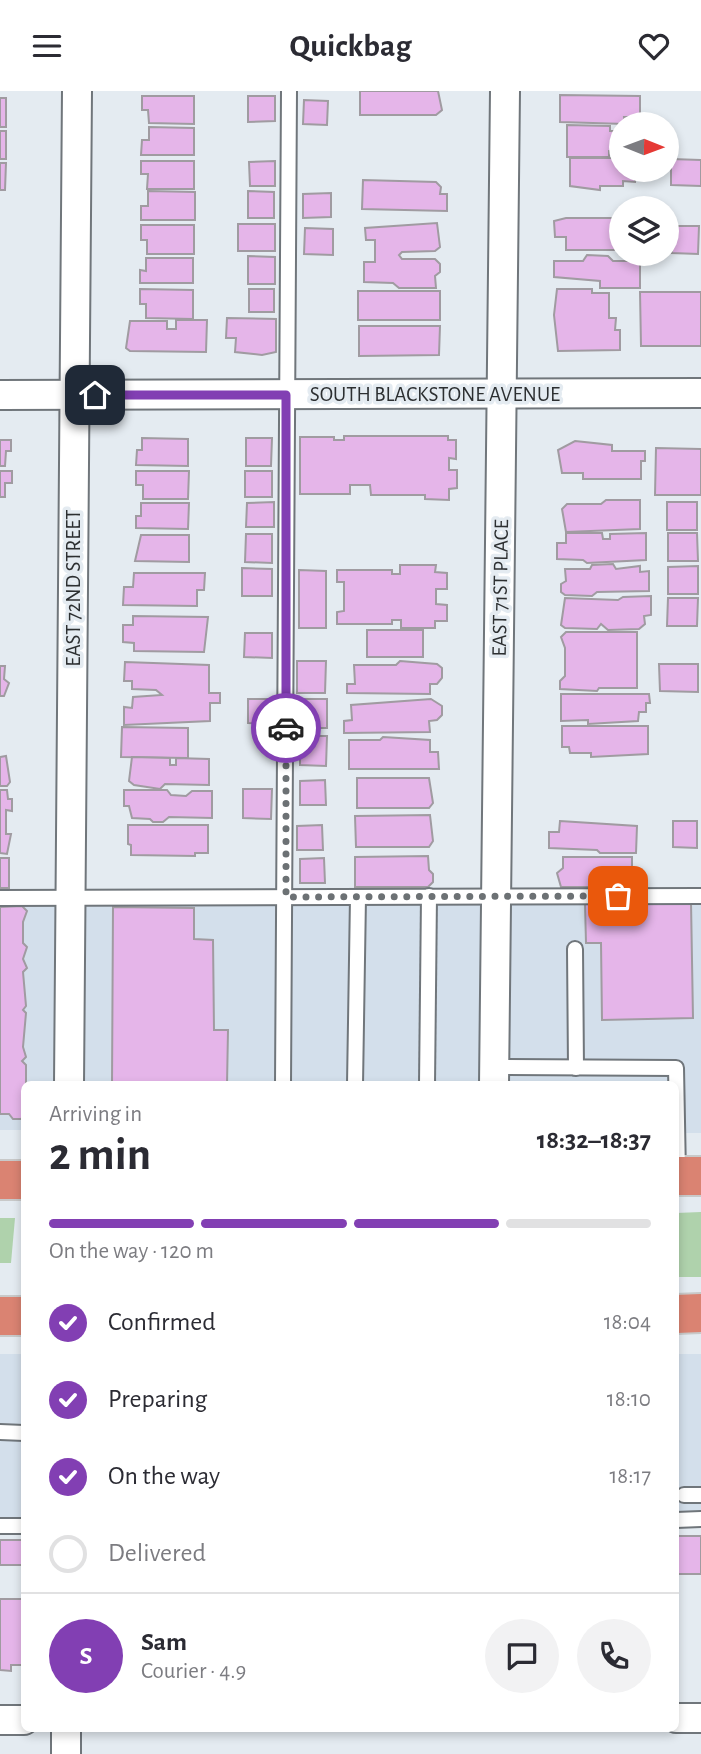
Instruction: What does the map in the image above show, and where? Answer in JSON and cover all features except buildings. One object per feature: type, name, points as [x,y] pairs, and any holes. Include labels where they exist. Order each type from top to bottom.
[{"type":"highway","points":[[0,1180],[21,1180]]},
{"type":"highway","points":[[679,1314],[701,1313]]},
{"type":"highway","points":[[0,1316],[21,1316]]},
{"type":"street","name":"EAST 72ND STREET","points":[[69,1081],[77,91]]},
{"type":"street","name":"EAST 71ST PLACE","points":[[494,1076],[505,91]]},
{"type":"street","name":"SOUTH BLACKSTONE AVENUE","points":[[0,395],[701,393]]},
{"type":"street","points":[[679,1718],[701,1718]]},
{"type":"street","points":[[0,1720],[21,1720]]},
{"type":"street","points":[[66,1732],[66,1754]]},
{"type":"lane","points":[[283,1081],[289,91]]},
{"type":"lane","points":[[427,1081],[429,896]]},
{"type":"lane","points":[[0,898],[701,896]]},
{"type":"lane","points":[[355,1081],[358,897]]},
{"type":"lane","points":[[575,949],[576,1067]]},
{"type":"lane","points":[[494,1076],[576,1067],[676,1067],[677,1081]]},
{"type":"lane","points":[[679,1103],[685,1176]]},
{"type":"lane","points":[[0,1432],[21,1433]]},
{"type":"lane","points":[[681,1489],[701,1495]]},
{"type":"lane","points":[[679,1520],[701,1519]]},
{"type":"lane","points":[[0,1526],[21,1526]]},
{"type":"shaded area","points":[[701,889],[701,1133],[679,1133],[679,1081],[21,1081],[21,1130],[0,1130],[0,892]]},
{"type":"shaded area","points":[[0,1354],[21,1354],[21,1526],[0,1526]]},
{"type":"shaded area","points":[[679,1354],[701,1354],[701,1519],[679,1520]]},
{"type":"green space","points":[[701,1212],[701,1277],[679,1277],[679,1213]]},
{"type":"green space","points":[[0,1218],[15,1218],[11,1263],[0,1263]]},
{"type":"way so far","points":[[286,728],[286,897],[618,896]]},
{"type":"route","points":[[95,395],[286,395],[286,728]]}]
